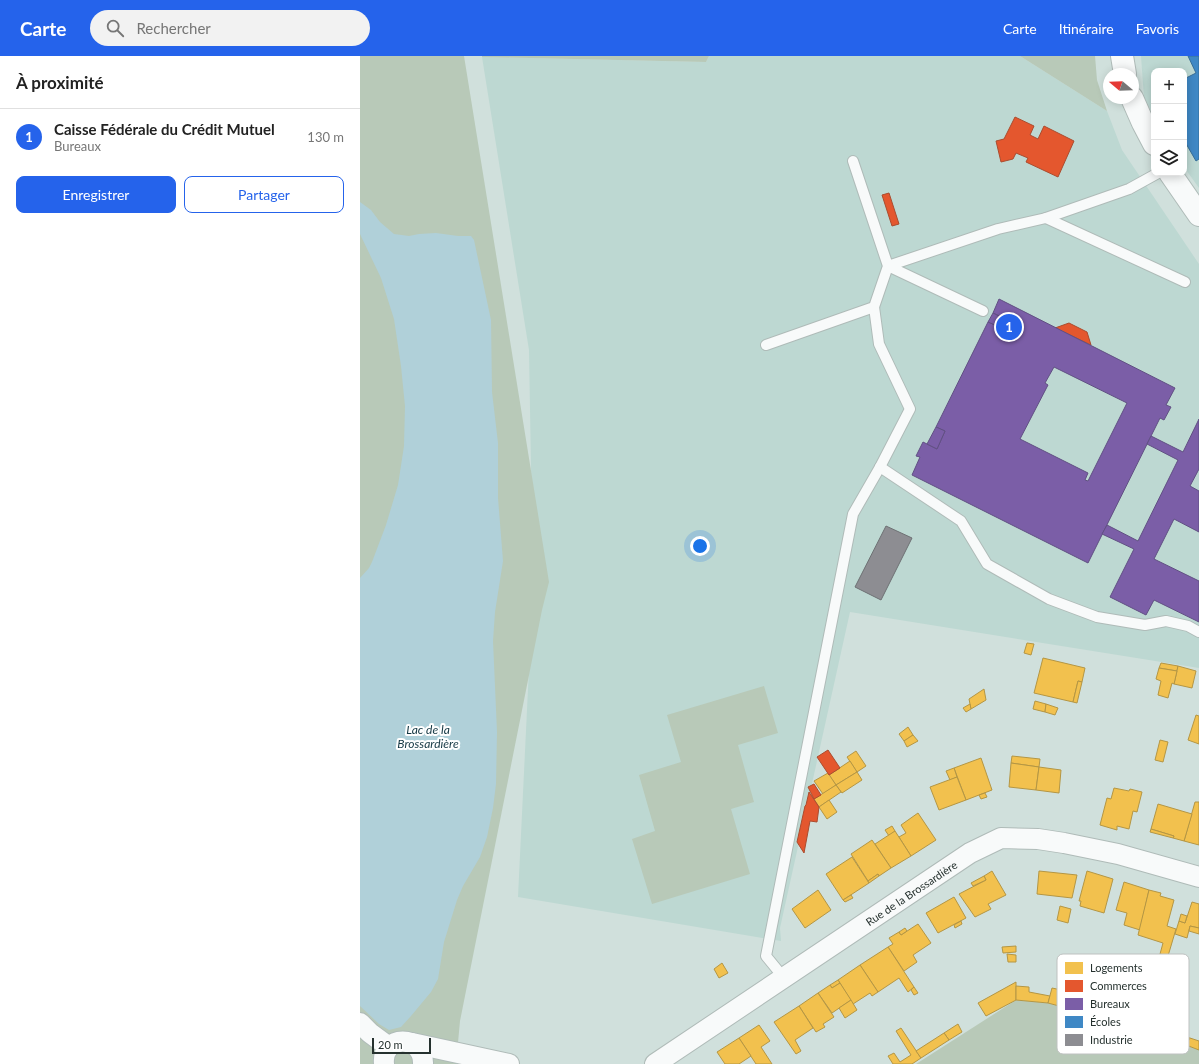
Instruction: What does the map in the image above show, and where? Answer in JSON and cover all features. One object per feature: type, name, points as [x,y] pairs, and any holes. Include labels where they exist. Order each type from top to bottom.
[{"type":"street","points":[[1122,56],[1124,68]]},
{"type":"street","points":[[1135,104],[1152,140]]},
{"type":"street","points":[[1172,176],[1199,215]]},
{"type":"street","name":"Rue de la Brossardière","points":[[656,1064],[970,853],[1001,838],[1038,839],[1064,843],[1118,854],[1199,876]]},
{"type":"street","points":[[360,1023],[370,1033],[386,1056],[394,1044],[400,1041],[509,1064]]},
{"type":"street","points":[[412,1043],[421,1052],[423,1064]]},
{"type":"lane","points":[[784,978],[766,956],[853,514],[910,410],[879,344],[874,308],[888,266],[853,161]]},
{"type":"lane","points":[[888,266],[998,229],[1046,218],[1129,189],[1153,176]]},
{"type":"lane","points":[[1046,218],[1184,282]]},
{"type":"lane","points":[[888,266],[983,311]]},
{"type":"lane","points":[[766,345],[874,308]]},
{"type":"lane","points":[[880,467],[961,520],[987,564],[1049,599],[1097,617],[1145,625],[1166,621],[1188,626],[1199,632]]},
{"type":"shaded area","name":"Lac de la Brossardière","points":[[360,56],[464,56],[549,582],[542,610],[460,1021],[456,1064],[360,1064]]},
{"type":"shaded area","points":[[482,56],[709,56],[706,62]]},
{"type":"shaded area","points":[[709,56],[1020,56],[1107,111],[1122,150],[1199,264],[1199,668],[850,612],[780,928],[781,941],[518,897],[533,585],[529,350],[482,57],[706,62]]},
{"type":"shaded area","points":[[1020,56],[1095,56],[1097,80],[1103,99],[1103,104],[1105,104],[1107,111]]},
{"type":"shaded area","points":[[1141,56],[1199,56],[1199,188],[1187,171],[1187,68],[1151,68],[1151,111],[1144,98]]},
{"type":"shaded area","points":[[764,686],[778,733],[738,745],[754,802],[731,809],[750,874],[652,904],[632,839],[655,831],[639,775],[681,762],[667,715]]},
{"type":"shaded area","points":[[1016,1000],[1048,1003],[1057,1006],[1057,1054],[1189,1054],[1189,1046],[1199,1050],[1199,1064],[916,1064]]},
{"type":"water","name":"Lac de la Brossardière","points":[[360,202],[371,210],[380,222],[394,234],[409,236],[436,233],[471,236],[474,240],[491,320],[492,392],[498,443],[498,498],[503,561],[495,612],[493,641],[497,732],[496,784],[487,837],[480,857],[463,886],[457,900],[444,942],[438,979],[431,992],[401,1027],[389,1030],[379,1024],[360,1006],[360,578],[372,562],[386,525],[398,485],[404,446],[405,406],[394,319],[381,278],[360,234]]},
{"type":"building: Logements","points":[[1027,643],[1034,644],[1031,655],[1024,653]]},
{"type":"building: Logements","points":[[1043,658],[1085,668],[1082,682],[1078,681],[1073,702],[1034,693]]},
{"type":"building: Logements","points":[[1161,663],[1178,666],[1177,671],[1159,668]]},
{"type":"building: Logements","points":[[1178,666],[1196,671],[1192,688],[1174,684]]},
{"type":"building: Logements","points":[[1159,668],[1177,671],[1174,684],[1172,683],[1168,698],[1158,695],[1161,681],[1156,679]]},
{"type":"building: Logements","points":[[1078,681],[1082,682],[1077,703],[1073,702]]},
{"type":"building: Logements","points":[[984,689],[986,700],[971,709],[969,699]]},
{"type":"building: Logements","points":[[1035,701],[1046,704],[1045,712],[1033,709]]},
{"type":"building: Logements","points":[[970,704],[971,709],[966,712],[963,708]]},
{"type":"building: Logements","points":[[1046,704],[1058,708],[1055,715],[1045,712]]},
{"type":"building: Logements","points":[[1196,715],[1199,716],[1199,744],[1188,740]]},
{"type":"building: Logements","points":[[908,727],[913,735],[904,741],[899,734]]},
{"type":"building: Logements","points":[[913,735],[918,741],[907,747],[904,741]]},
{"type":"building: Logements","points":[[1160,740],[1168,742],[1163,762],[1155,760]]},
{"type":"building: Logements","points":[[856,751],[866,766],[857,772],[847,757]]},
{"type":"building: Logements","points":[[1012,756],[1040,759],[1039,767],[1011,763]]},
{"type":"building: Logements","points":[[981,758],[992,790],[966,800],[954,768]]},
{"type":"building: Logements","points":[[850,761],[857,772],[836,785],[829,775]]},
{"type":"building: Logements","points":[[1011,763],[1039,767],[1036,790],[1009,787]]},
{"type":"building: Logements","points":[[1039,767],[1061,770],[1059,793],[1036,790]]},
{"type":"building: Logements","points":[[954,768],[957,777],[950,780],[946,771]]},
{"type":"building: Logements","points":[[857,772],[862,780],[842,793],[836,785]]},
{"type":"building: Logements","points":[[828,773],[836,785],[823,794],[814,781]]},
{"type":"building: Logements","points":[[957,777],[966,800],[939,810],[930,787]]},
{"type":"building: Logements","points":[[836,785],[841,792],[819,807],[814,799]]},
{"type":"building: Logements","points":[[1114,788],[1129,791],[1130,789],[1142,792],[1137,812],[1133,811],[1129,829],[1117,826],[1117,830],[1100,825],[1107,798],[1111,799]]},
{"type":"building: Logements","points":[[985,793],[987,797],[981,799],[979,795]]},
{"type":"building: Logements","points":[[829,800],[837,812],[827,819],[819,807]]},
{"type":"building: Logements","points":[[1195,802],[1199,802],[1199,845],[1184,841]]},
{"type":"building: Logements","points":[[1158,804],[1192,814],[1184,841],[1173,838],[1174,836],[1151,829]]},
{"type":"building: Logements","points":[[918,813],[936,840],[911,856],[899,837],[906,833],[901,825]]},
{"type":"building: Logements","points":[[892,826],[895,831],[889,836],[885,830]]},
{"type":"building: Logements","points":[[1151,829],[1174,836],[1173,838],[1150,832]]},
{"type":"building: Logements","points":[[895,831],[911,856],[891,868],[875,844]]},
{"type":"building: Logements","points":[[872,840],[891,868],[868,881],[851,854]]},
{"type":"building: Logements","points":[[852,857],[869,883],[843,900],[826,874]]},
{"type":"building: Logements","points":[[992,871],[1006,895],[988,904],[991,909],[975,917],[959,894],[986,880],[984,876]]},
{"type":"building: Logements","points":[[1039,871],[1077,875],[1072,898],[1037,894]]},
{"type":"building: Logements","points":[[1087,871],[1113,879],[1104,913],[1080,906],[1081,901],[1079,901]]},
{"type":"building: Logements","points":[[878,874],[879,876],[869,883],[868,881]]},
{"type":"building: Logements","points":[[984,876],[986,880],[973,886],[971,883]]},
{"type":"building: Logements","points":[[1124,882],[1149,890],[1140,930],[1124,925],[1127,913],[1116,910]]},
{"type":"building: Logements","points":[[818,890],[831,910],[805,928],[792,909]]},
{"type":"building: Logements","points":[[1149,890],[1161,893],[1160,896],[1174,900],[1167,926],[1176,929],[1169,954],[1160,954],[1163,943],[1138,935]]},
{"type":"building: Logements","points":[[851,895],[853,898],[845,902],[843,900]]},
{"type":"building: Logements","points":[[954,897],[966,918],[938,933],[926,913]]},
{"type":"building: Logements","points":[[1192,902],[1199,904],[1199,928],[1190,926],[1187,938],[1175,934],[1179,921],[1185,923]]},
{"type":"building: Logements","points":[[1060,906],[1071,909],[1068,923],[1057,920]]},
{"type":"building: Logements","points":[[1181,914],[1187,916],[1185,923],[1179,921]]},
{"type":"building: Logements","points":[[961,921],[962,924],[955,928],[954,925]]},
{"type":"building: Logements","points":[[918,924],[931,943],[913,955],[917,962],[904,971],[888,947],[893,944],[889,938],[899,932],[901,935]]},
{"type":"building: Logements","points":[[1190,926],[1199,928],[1199,934],[1189,931]]},
{"type":"building: Logements","points":[[905,928],[907,931],[901,935],[899,932]]},
{"type":"building: Logements","points":[[1016,946],[1016,952],[1003,953],[1002,947]]},
{"type":"building: Logements","points":[[888,947],[914,987],[908,992],[899,978],[878,992],[860,965]]},
{"type":"building: Logements","points":[[1007,954],[1016,955],[1016,962],[1008,962]]},
{"type":"building: Logements","points":[[722,963],[728,973],[719,978],[714,969]]},
{"type":"building: Logements","points":[[860,965],[878,992],[872,996],[870,993],[853,1004],[838,980]]},
{"type":"building: Logements","points":[[838,980],[840,983],[832,988],[830,985]]},
{"type":"building: Logements","points":[[1016,982],[1016,1000],[986,1016],[978,1003]]},
{"type":"building: Logements","points":[[840,983],[851,1000],[832,1013],[818,993],[830,985],[832,988]]},
{"type":"building: Logements","points":[[1016,986],[1029,987],[1029,992],[1050,996],[1048,1003],[1016,1000]]},
{"type":"building: Logements","points":[[914,987],[918,993],[914,995],[911,990]]},
{"type":"building: Logements","points":[[1052,988],[1057,989],[1057,1005],[1048,1003]]},
{"type":"building: Logements","points":[[818,993],[834,1017],[823,1024],[825,1027],[816,1032],[799,1006]]},
{"type":"building: Logements","points":[[851,1000],[857,1010],[845,1018],[839,1008]]},
{"type":"building: Logements","points":[[799,1006],[813,1028],[795,1040],[801,1051],[796,1054],[774,1022]]},
{"type":"building: Logements","points":[[958,1024],[962,1032],[949,1040],[944,1033]]},
{"type":"building: Logements","points":[[759,1025],[770,1041],[761,1047],[772,1064],[756,1064],[739,1038]]},
{"type":"building: Logements","points":[[901,1028],[921,1058],[912,1064],[893,1064],[888,1056],[894,1053],[900,1062],[911,1055],[896,1031]]},
{"type":"building: Logements","points":[[944,1033],[949,1040],[921,1058],[916,1051]]},
{"type":"building: Logements","points":[[739,1038],[751,1056],[739,1064],[725,1064],[717,1052]]},
{"type":"building: Logements","points":[[1190,1038],[1199,1041],[1199,1050],[1189,1046]]},
{"type":"building: Commerces","points":[[1015,117],[1034,126],[1030,135],[1038,139],[1044,126],[1074,141],[1058,177],[1026,162],[1028,158],[1016,153],[1013,159],[1001,162],[996,141],[1004,139]]},
{"type":"building: Commerces","points":[[889,193],[899,224],[892,226],[882,195]]},
{"type":"building: Commerces","points":[[1069,323],[1087,332],[1091,345],[1055,328]]},
{"type":"building: Commerces","points":[[828,750],[840,768],[829,775],[817,757]]},
{"type":"building: Commerces","points":[[814,784],[821,795],[814,799],[808,787]]},
{"type":"building: Commerces","points":[[809,792],[819,807],[817,822],[810,821],[804,853],[797,842]]},
{"type":"building: Bureaux","points":[[999,299],[1175,388],[1166,405],[1171,407],[1164,420],[1160,418],[1088,563],[912,475],[920,457],[916,456],[923,442],[937,449],[945,431],[936,427],[988,322],[995,325],[999,316],[993,313]],"holes":[[[1054,367],[1127,403],[1088,481],[1085,480],[1088,473],[1020,439],[1048,385],[1045,383]]]},
{"type":"building: Bureaux","points":[[993,313],[999,316],[995,325],[988,322]]},
{"type":"building: Bureaux","points":[[1199,419],[1199,469],[1190,486],[1199,491],[1199,532],[1174,519],[1154,559],[1199,581],[1199,622],[1154,600],[1146,615],[1110,597],[1134,549],[1102,534],[1107,525],[1138,541],[1178,460],[1147,444],[1151,436],[1183,452]]},
{"type":"building: Bureaux","points":[[936,427],[945,431],[937,449],[927,444]]},
{"type":"building: Écoles","points":[[1188,56],[1199,56],[1199,159],[1196,161],[1187,145],[1187,78],[1196,73]]},
{"type":"building: Industrie","points":[[886,526],[912,538],[881,600],[855,587]]},
{"type":"place","name":"Caisse Fédérale du Crédit Mutuel","points":[[1009,327]]}]
